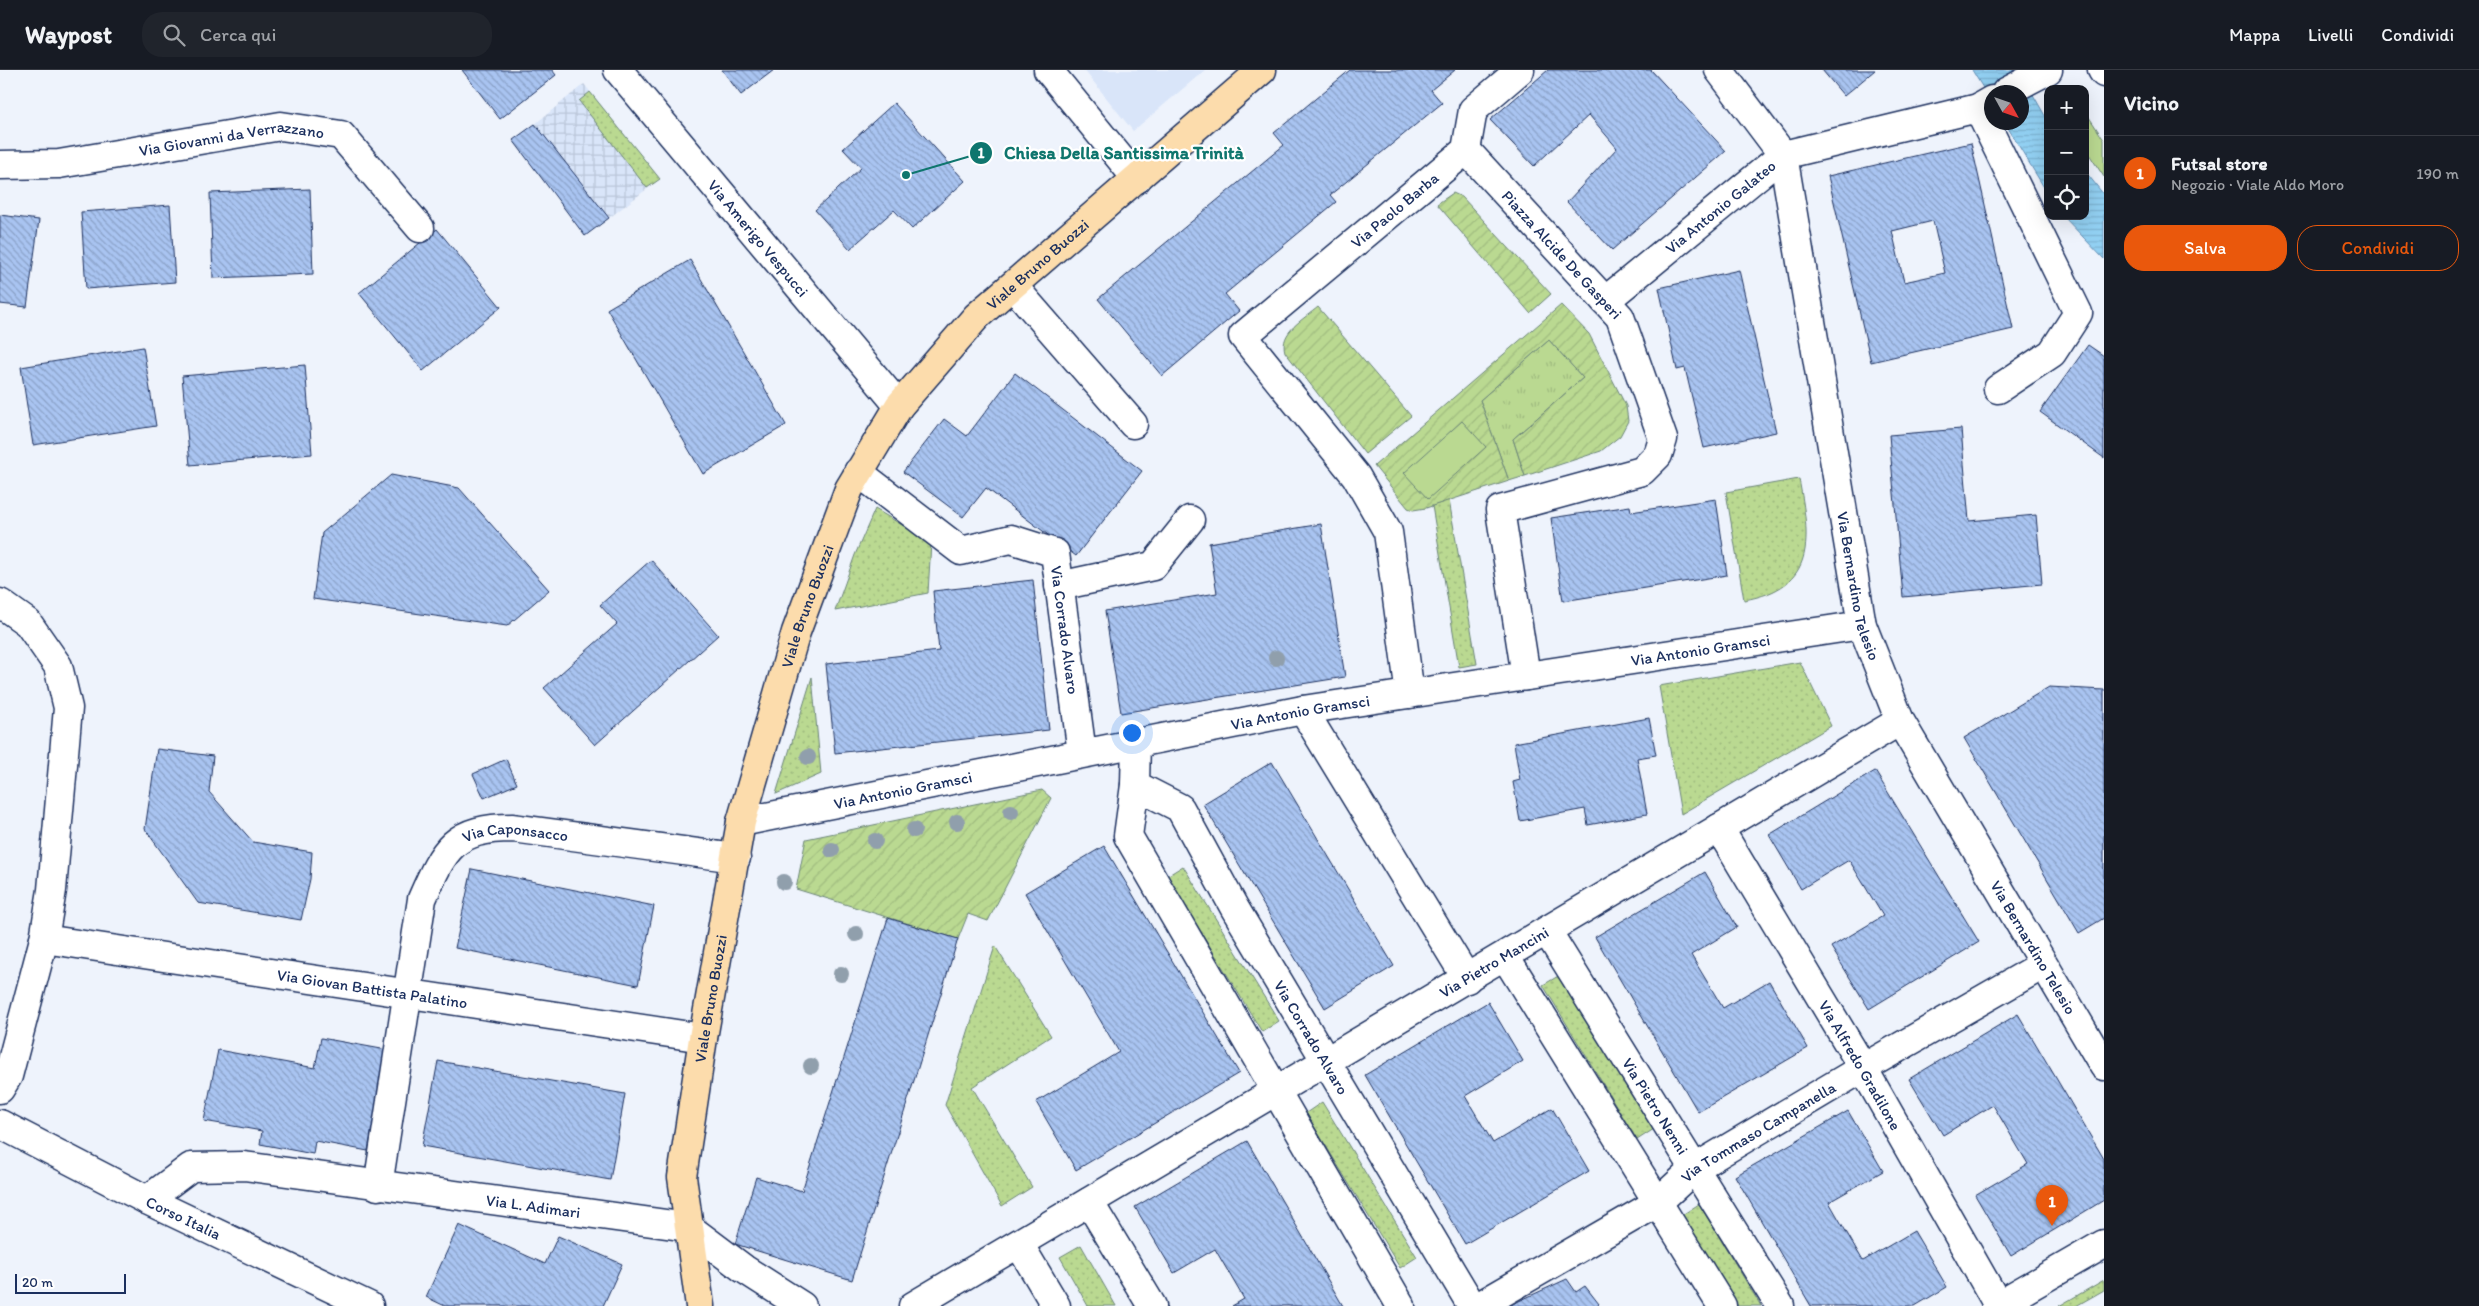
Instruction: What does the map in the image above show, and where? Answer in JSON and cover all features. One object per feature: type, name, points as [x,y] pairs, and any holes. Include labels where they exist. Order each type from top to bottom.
[{"type":"main road","name":"Viale Bruno Buozzi","points":[[700,1306],[682,1177],[703,1038],[742,822],[796,632],[849,489],[899,406],[977,316],[1262,70]]},
{"type":"street","name":"Via Amerigo Vespucci","points":[[618,70],[899,406]]},
{"type":"street","points":[[1048,70],[1137,179]]},
{"type":"street","points":[[1466,150],[1473,110],[1520,70]]},
{"type":"street","name":"Via Bernardino Telesio","points":[[1718,70],[1783,155],[1862,625],[1900,721],[2104,1066]]},
{"type":"street","points":[[2019,85],[2048,70]]},
{"type":"street","name":"Via Antonio Galateo","points":[[1605,301],[1783,155],[1984,104]]},
{"type":"street","name":"Via Giovanni da Verrazzano","points":[[0,165],[58,164],[281,126],[341,135],[420,228]]},
{"type":"street","points":[[1997,130],[2078,313],[2052,353],[1998,389]]},
{"type":"street","name":"Piazza Alcide De Gasperi","points":[[1466,150],[1620,317],[1650,397],[1663,439],[1658,455],[1642,471],[1500,510],[1526,676]]},
{"type":"street","name":"Via Paolo Barba","points":[[1410,694],[1388,532],[1356,476],[1243,336],[1466,150]]},
{"type":"street","points":[[1013,286],[1133,424]]},
{"type":"street","name":"Via Corrado Alvaro","points":[[858,472],[961,551],[1011,539],[1055,553],[1082,753]]},
{"type":"street","points":[[1059,586],[1153,566],[1190,520]]},
{"type":"street","points":[[0,603],[28,623],[58,666],[68,708],[52,890],[44,939],[8,1076],[0,1089]]},
{"type":"street","name":"Via Antonio Gramsci","points":[[742,822],[1303,710],[1862,625]]},
{"type":"street","points":[[1303,710],[1467,979]]},
{"type":"street","name":"Via Pietro Mancini","points":[[913,1306],[1900,721]]},
{"type":"street","points":[[1136,742],[1135,785],[1128,836],[1401,1306]]},
{"type":"street","name":"Via Corrado Alvaro","points":[[1135,785],[1180,808],[1234,907],[1472,1306]]},
{"type":"street","name":"Via Caponsacco","points":[[406,992],[422,899],[437,863],[451,844],[472,832],[492,828],[513,828],[736,858]]},
{"type":"street","name":"Via Alfredo Gradilone","points":[[1719,828],[1862,1068],[1997,1305]]},
{"type":"street","name":"Via Pietro Nenni","points":[[1547,931],[1780,1306]]},
{"type":"street","name":"Via Giovan Battista Palatino","points":[[44,939],[703,1038]]},
{"type":"street","points":[[1505,956],[1656,1203],[1722,1306]]},
{"type":"street","name":"Via Tommaso Campanella","points":[[1479,1306],[1656,1203],[1695,1168],[1862,1068],[2043,965]]},
{"type":"street","points":[[378,1186],[406,992]]},
{"type":"street","name":"Corso Italia","points":[[0,1124],[147,1200],[369,1306]]},
{"type":"street","name":"Via L. Adimari","points":[[147,1200],[191,1167],[244,1166],[378,1186],[688,1227]]},
{"type":"street","points":[[1089,1202],[1152,1306]]},
{"type":"street","points":[[688,1227],[744,1269],[802,1306]]},
{"type":"street","points":[[1019,1244],[1056,1306]]},
{"type":"street","points":[[1997,1305],[2104,1244]]},
{"type":"shaded area","points":[[1084,70],[1205,70],[1133,131]]},
{"type":"shaded area","points":[[584,84],[660,179],[609,218],[535,124]]},
{"type":"green space","points":[[590,92],[660,179],[647,188],[579,101]]},
{"type":"green space","points":[[2089,117],[2104,140],[2104,177],[2089,154]]},
{"type":"green space","points":[[1453,193],[1462,197],[1551,294],[1530,313],[1437,204]]},
{"type":"green space","points":[[1561,305],[1589,334],[1626,406],[1628,421],[1620,436],[1601,451],[1525,476],[1513,439],[1583,378],[1549,340],[1480,400],[1509,481],[1426,508],[1413,510],[1408,508],[1374,466]]},
{"type":"green space","points":[[1318,307],[1411,416],[1365,454],[1285,352],[1284,345],[1289,332]]},
{"type":"green space","points":[[1549,340],[1583,378],[1513,439],[1525,476],[1509,481],[1480,400]]},
{"type":"green space","points":[[1462,421],[1486,447],[1428,499],[1404,473]]},
{"type":"green space","points":[[1799,479],[1806,540],[1803,557],[1797,572],[1785,584],[1768,594],[1744,600],[1726,492]]},
{"type":"green space","points":[[1449,500],[1477,664],[1459,667],[1432,506]]},
{"type":"green space","points":[[875,509],[931,542],[928,593],[835,611],[855,555]]},
{"type":"green space","points":[[1800,662],[1831,726],[1681,814],[1659,686]]},
{"type":"green space","points":[[812,677],[821,774],[776,794]]},
{"type":"green space","points":[[1042,790],[1051,798],[988,921],[968,914],[958,939],[796,889],[806,839]]},
{"type":"green space","points":[[1183,866],[1279,1021],[1262,1032],[1167,876]]},
{"type":"green space","points":[[995,946],[1051,1036],[972,1087],[1032,1187],[1002,1206],[945,1105]]},
{"type":"green space","points":[[1560,975],[1654,1129],[1637,1140],[1543,985]]},
{"type":"green space","points":[[1322,1102],[1417,1257],[1400,1268],[1306,1113]]},
{"type":"green space","points":[[1699,1204],[1761,1306],[1738,1306],[1682,1215]]},
{"type":"green space","points":[[1081,1245],[1116,1306],[1088,1306],[1060,1257]]},
{"type":"green space","points":[[2104,1280],[2104,1290],[2076,1306],[2059,1306]]},
{"type":"water","points":[[1972,70],[2019,70],[2028,85],[1984,85],[1984,90]]},
{"type":"water","points":[[2029,88],[2044,114],[2044,187],[2009,130],[2029,130]]},
{"type":"water","points":[[2089,176],[2104,195],[2104,259],[2067,220],[2089,220]]},
{"type":"building","points":[[462,70],[552,70],[556,75],[500,119]]},
{"type":"building","points":[[722,70],[774,70],[741,95]]},
{"type":"building","points":[[1350,70],[1455,70],[1431,90],[1442,103],[1330,195],[1336,202],[1225,294],[1239,311],[1162,376],[1098,299],[1284,145],[1274,133]]},
{"type":"building","points":[[1548,70],[1651,70],[1726,151],[1612,250],[1567,202],[1617,148],[1589,115],[1534,166],[1490,120]]},
{"type":"building","points":[[1822,70],[1875,70],[1844,96]]},
{"type":"building","points":[[894,103],[965,181],[912,229],[894,210],[850,249],[815,210],[861,168],[843,149]]},
{"type":"building","points":[[535,124],[609,218],[585,236],[513,140]]},
{"type":"building","points":[[1971,143],[2013,329],[1871,362],[1828,176]],"holes":[[[1933,221],[1945,273],[1904,282],[1892,231]]]},
{"type":"building","points":[[310,189],[313,274],[213,278],[210,193]]},
{"type":"building","points":[[170,205],[175,282],[86,289],[81,212]]},
{"type":"building","points":[[0,215],[39,220],[27,307],[0,304]]},
{"type":"building","points":[[437,229],[501,307],[423,371],[359,293]]},
{"type":"building","points":[[690,260],[786,425],[703,474],[607,309]]},
{"type":"building","points":[[1739,270],[1776,432],[1704,448],[1685,368],[1677,370],[1659,288]]},
{"type":"building","points":[[2088,345],[2104,356],[2104,458],[2040,412]]},
{"type":"building","points":[[143,347],[156,426],[33,445],[21,367]]},
{"type":"building","points":[[305,365],[312,454],[190,465],[182,376]]},
{"type":"building","points":[[1015,373],[1142,471],[1076,556],[986,488],[963,517],[903,472],[944,419],[967,436]]},
{"type":"building","points":[[1961,429],[1969,521],[2036,515],[2042,584],[1903,597],[1889,435]]},
{"type":"building","points":[[391,475],[459,488],[549,590],[507,626],[313,599],[322,533]]},
{"type":"building","points":[[1716,499],[1727,575],[1563,601],[1551,518],[1630,506],[1631,512]]},
{"type":"building","points":[[1321,524],[1345,677],[1121,713],[1105,611],[1217,593],[1209,543]]},
{"type":"building","points":[[651,560],[718,635],[595,745],[544,688],[617,624],[600,605]]},
{"type":"building","points":[[1033,580],[1049,730],[835,753],[826,664],[939,651],[933,591]]},
{"type":"building","points":[[2049,687],[2104,690],[2104,918],[2079,933],[1964,738]]},
{"type":"building","points":[[1649,718],[1656,755],[1637,758],[1647,814],[1588,825],[1585,809],[1520,821],[1513,782],[1520,780],[1514,743]]},
{"type":"building","points":[[157,749],[213,756],[209,792],[253,842],[312,852],[310,879],[301,920],[198,903],[145,829]]},
{"type":"building","points":[[506,759],[517,784],[484,798],[473,774]]},
{"type":"building","points":[[1272,762],[1394,966],[1325,1008],[1203,804]]},
{"type":"building","points":[[1875,771],[1979,942],[1869,1009],[1831,947],[1883,916],[1849,860],[1801,889],[1769,835]]},
{"type":"building","points":[[1104,846],[1239,1073],[1076,1170],[1036,1102],[1119,1052],[1025,893]]},
{"type":"building","points":[[472,869],[654,906],[638,985],[455,948]]},
{"type":"building","points":[[1705,872],[1737,927],[1691,955],[1723,1008],[1769,981],[1808,1048],[1698,1112],[1595,937]]},
{"type":"building","points":[[888,918],[958,939],[852,1280],[735,1244],[756,1177],[802,1191]]},
{"type":"building","points":[[1488,1002],[1523,1061],[1465,1096],[1493,1143],[1552,1108],[1589,1171],[1465,1244],[1365,1075]]},
{"type":"building","points":[[2018,1014],[2104,1159],[2104,1200],[2011,1256],[1975,1195],[2028,1164],[1993,1105],[1943,1135],[1909,1079]]},
{"type":"building","points":[[321,1038],[387,1050],[368,1151],[315,1141],[313,1154],[260,1144],[262,1131],[204,1121],[218,1050],[315,1068]]},
{"type":"building","points":[[438,1061],[625,1094],[610,1180],[422,1146]]},
{"type":"building","points":[[1848,1111],[1883,1171],[1829,1202],[1863,1261],[1914,1231],[1947,1287],[1915,1306],[1811,1306],[1735,1176]]},
{"type":"building","points":[[1247,1141],[1343,1306],[1232,1306],[1244,1299],[1215,1249],[1174,1273],[1135,1207]]},
{"type":"building","points":[[459,1225],[545,1264],[558,1236],[622,1264],[603,1306],[445,1306],[426,1297]]},
{"type":"building","points":[[1567,1279],[1576,1292],[1585,1286],[1599,1304],[1597,1306],[1508,1306]]},
{"type":"place","name":"Chiesa Della Santissima Trinità","points":[[906,175]]},
{"type":"place","name":"Futsal store","points":[[2052,1226]]}]
